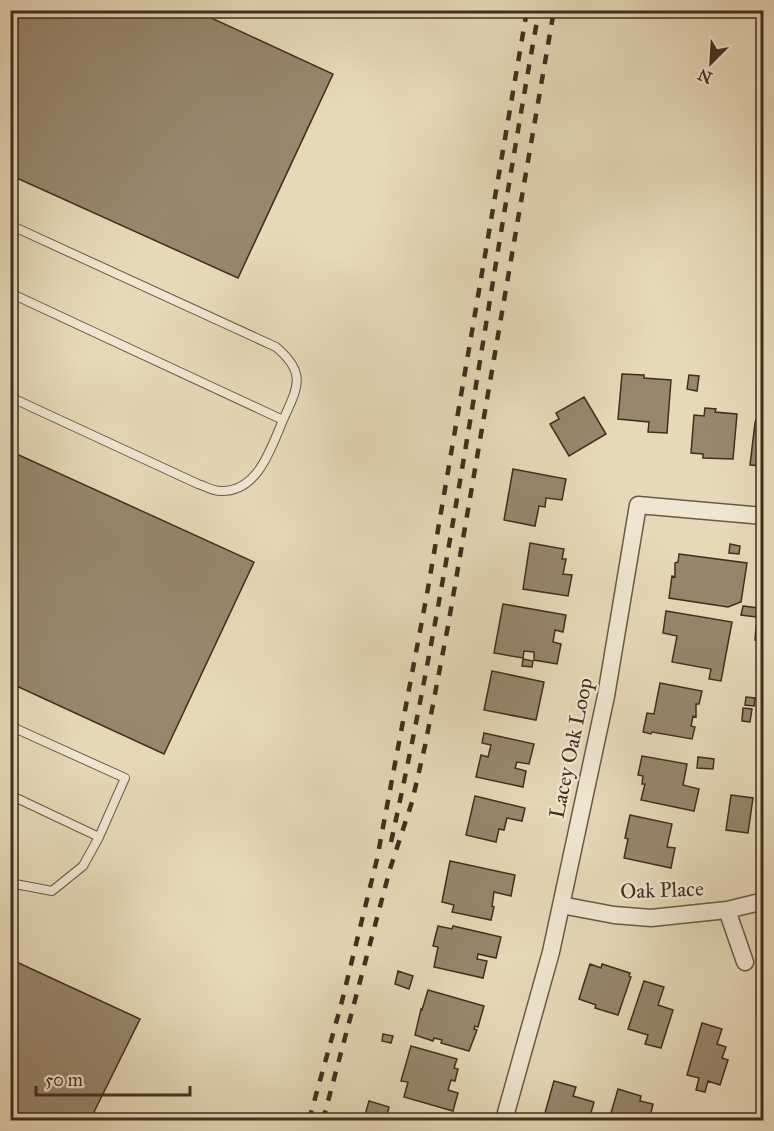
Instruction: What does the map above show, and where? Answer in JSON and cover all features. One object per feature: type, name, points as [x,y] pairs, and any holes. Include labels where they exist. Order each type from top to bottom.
[{"type":"street","name":"Lacey Oak Loop","points":[[504,1120],[551,952],[606,696],[638,505],[764,516]]},
{"type":"street","name":"Oak Place","points":[[561,905],[614,915],[651,918],[727,910],[764,900]]},
{"type":"street","points":[[727,910],[745,962]]},
{"type":"lane","points":[[10,225],[276,347],[294,365],[297,380],[294,394],[266,459],[249,481],[236,489],[219,491],[198,484],[10,397]]},
{"type":"lane","points":[[10,293],[283,420]]},
{"type":"lane","points":[[10,726],[126,778],[83,866],[52,891],[10,883]]},
{"type":"lane","points":[[10,795],[99,837]]},
{"type":"building","points":[[10,10],[194,10],[333,74],[238,278],[10,175]]},
{"type":"building","points":[[622,374],[671,380],[667,433],[648,432],[649,422],[618,419]]},
{"type":"building","points":[[689,375],[699,376],[697,391],[687,389]]},
{"type":"building","points":[[584,397],[606,434],[569,456],[550,424],[559,419],[556,413]]},
{"type":"building","points":[[705,408],[716,409],[715,412],[737,414],[733,459],[703,458],[703,454],[691,453],[694,415],[704,416]]},
{"type":"building","points":[[758,414],[764,414],[764,466],[750,465]]},
{"type":"building","points":[[10,451],[254,562],[164,754],[10,683]]},
{"type":"building","points":[[513,469],[566,479],[562,500],[546,498],[545,507],[539,506],[535,526],[504,520]]},
{"type":"building","points":[[530,543],[564,549],[562,559],[566,559],[563,574],[572,575],[568,596],[523,589]]},
{"type":"building","points":[[730,544],[740,546],[739,554],[729,553]]},
{"type":"building","points":[[679,554],[747,563],[741,602],[728,607],[669,598],[672,576],[675,577],[675,563],[678,562]]},
{"type":"building","points":[[503,604],[566,615],[563,632],[555,630],[553,642],[561,644],[557,664],[534,660],[534,652],[524,651],[523,658],[494,653]]},
{"type":"building","points":[[743,606],[758,608],[756,617],[741,615]]},
{"type":"building","points":[[666,611],[732,622],[721,681],[709,679],[711,669],[672,662],[677,636],[663,633]]},
{"type":"building","points":[[756,627],[764,628],[764,641],[755,640]]},
{"type":"building","points":[[523,659],[533,661],[532,667],[522,666]]},
{"type":"building","points":[[492,671],[544,682],[536,720],[484,710]]},
{"type":"building","points":[[660,683],[702,691],[699,704],[696,704],[696,717],[693,716],[691,726],[695,727],[692,739],[643,732],[647,713],[654,714]]},
{"type":"building","points":[[746,697],[755,698],[754,706],[745,705]]},
{"type":"building","points":[[743,708],[752,709],[750,722],[742,721]]},
{"type":"building","points":[[484,733],[534,744],[529,764],[517,762],[515,768],[526,771],[523,787],[476,777],[481,755],[488,757],[491,745],[482,743]]},
{"type":"building","points":[[642,756],[687,764],[683,785],[699,789],[694,811],[641,800],[645,784],[642,784],[643,776],[638,775]]},
{"type":"building","points":[[698,757],[714,759],[713,769],[697,768]]},
{"type":"building","points":[[731,795],[753,798],[748,833],[726,830]]},
{"type":"building","points":[[475,796],[525,808],[522,821],[507,818],[504,830],[499,829],[496,842],[466,835]]},
{"type":"building","points":[[630,815],[672,824],[667,847],[675,848],[671,868],[624,858]]},
{"type":"building","points":[[450,861],[515,875],[511,896],[494,892],[491,920],[452,912],[454,905],[442,902]]},
{"type":"building","points":[[438,926],[452,929],[453,926],[501,937],[496,958],[478,954],[477,959],[487,961],[483,978],[434,967],[438,947],[433,946]]},
{"type":"building","points":[[10,959],[140,1019],[90,1120],[10,1120]]},
{"type":"building","points":[[590,964],[601,968],[602,964],[630,973],[631,977],[618,1015],[595,1008],[596,1005],[579,999]]},
{"type":"building","points":[[398,971],[413,976],[409,989],[395,984]]},
{"type":"building","points":[[644,981],[664,987],[658,1005],[673,1010],[661,1048],[645,1044],[648,1035],[628,1029]]},
{"type":"building","points":[[428,990],[484,1006],[478,1027],[475,1026],[474,1029],[477,1030],[469,1051],[441,1043],[442,1040],[434,1038],[433,1041],[415,1035]]},
{"type":"building","points":[[702,1023],[722,1029],[717,1044],[726,1047],[722,1058],[728,1060],[720,1085],[708,1081],[705,1092],[696,1090],[699,1078],[687,1075]]},
{"type":"building","points":[[383,1034],[393,1036],[391,1043],[382,1041]]},
{"type":"building","points":[[411,1046],[457,1059],[454,1068],[458,1069],[455,1081],[451,1080],[448,1090],[458,1093],[453,1111],[404,1097],[408,1082],[401,1081]]},
{"type":"building","points":[[554,1081],[576,1087],[573,1096],[594,1102],[589,1120],[543,1120]]},
{"type":"building","points":[[618,1089],[641,1096],[640,1101],[653,1104],[651,1120],[609,1120]]},
{"type":"building","points":[[369,1101],[389,1107],[386,1120],[365,1115]]},
{"type":"railway","points":[[309,1120],[341,1005],[377,859],[427,594],[527,10]]},
{"type":"railway","points":[[391,842],[433,635],[539,10]]},
{"type":"railway","points":[[323,1120],[390,869],[412,802],[425,746],[448,626],[554,10]]}]
